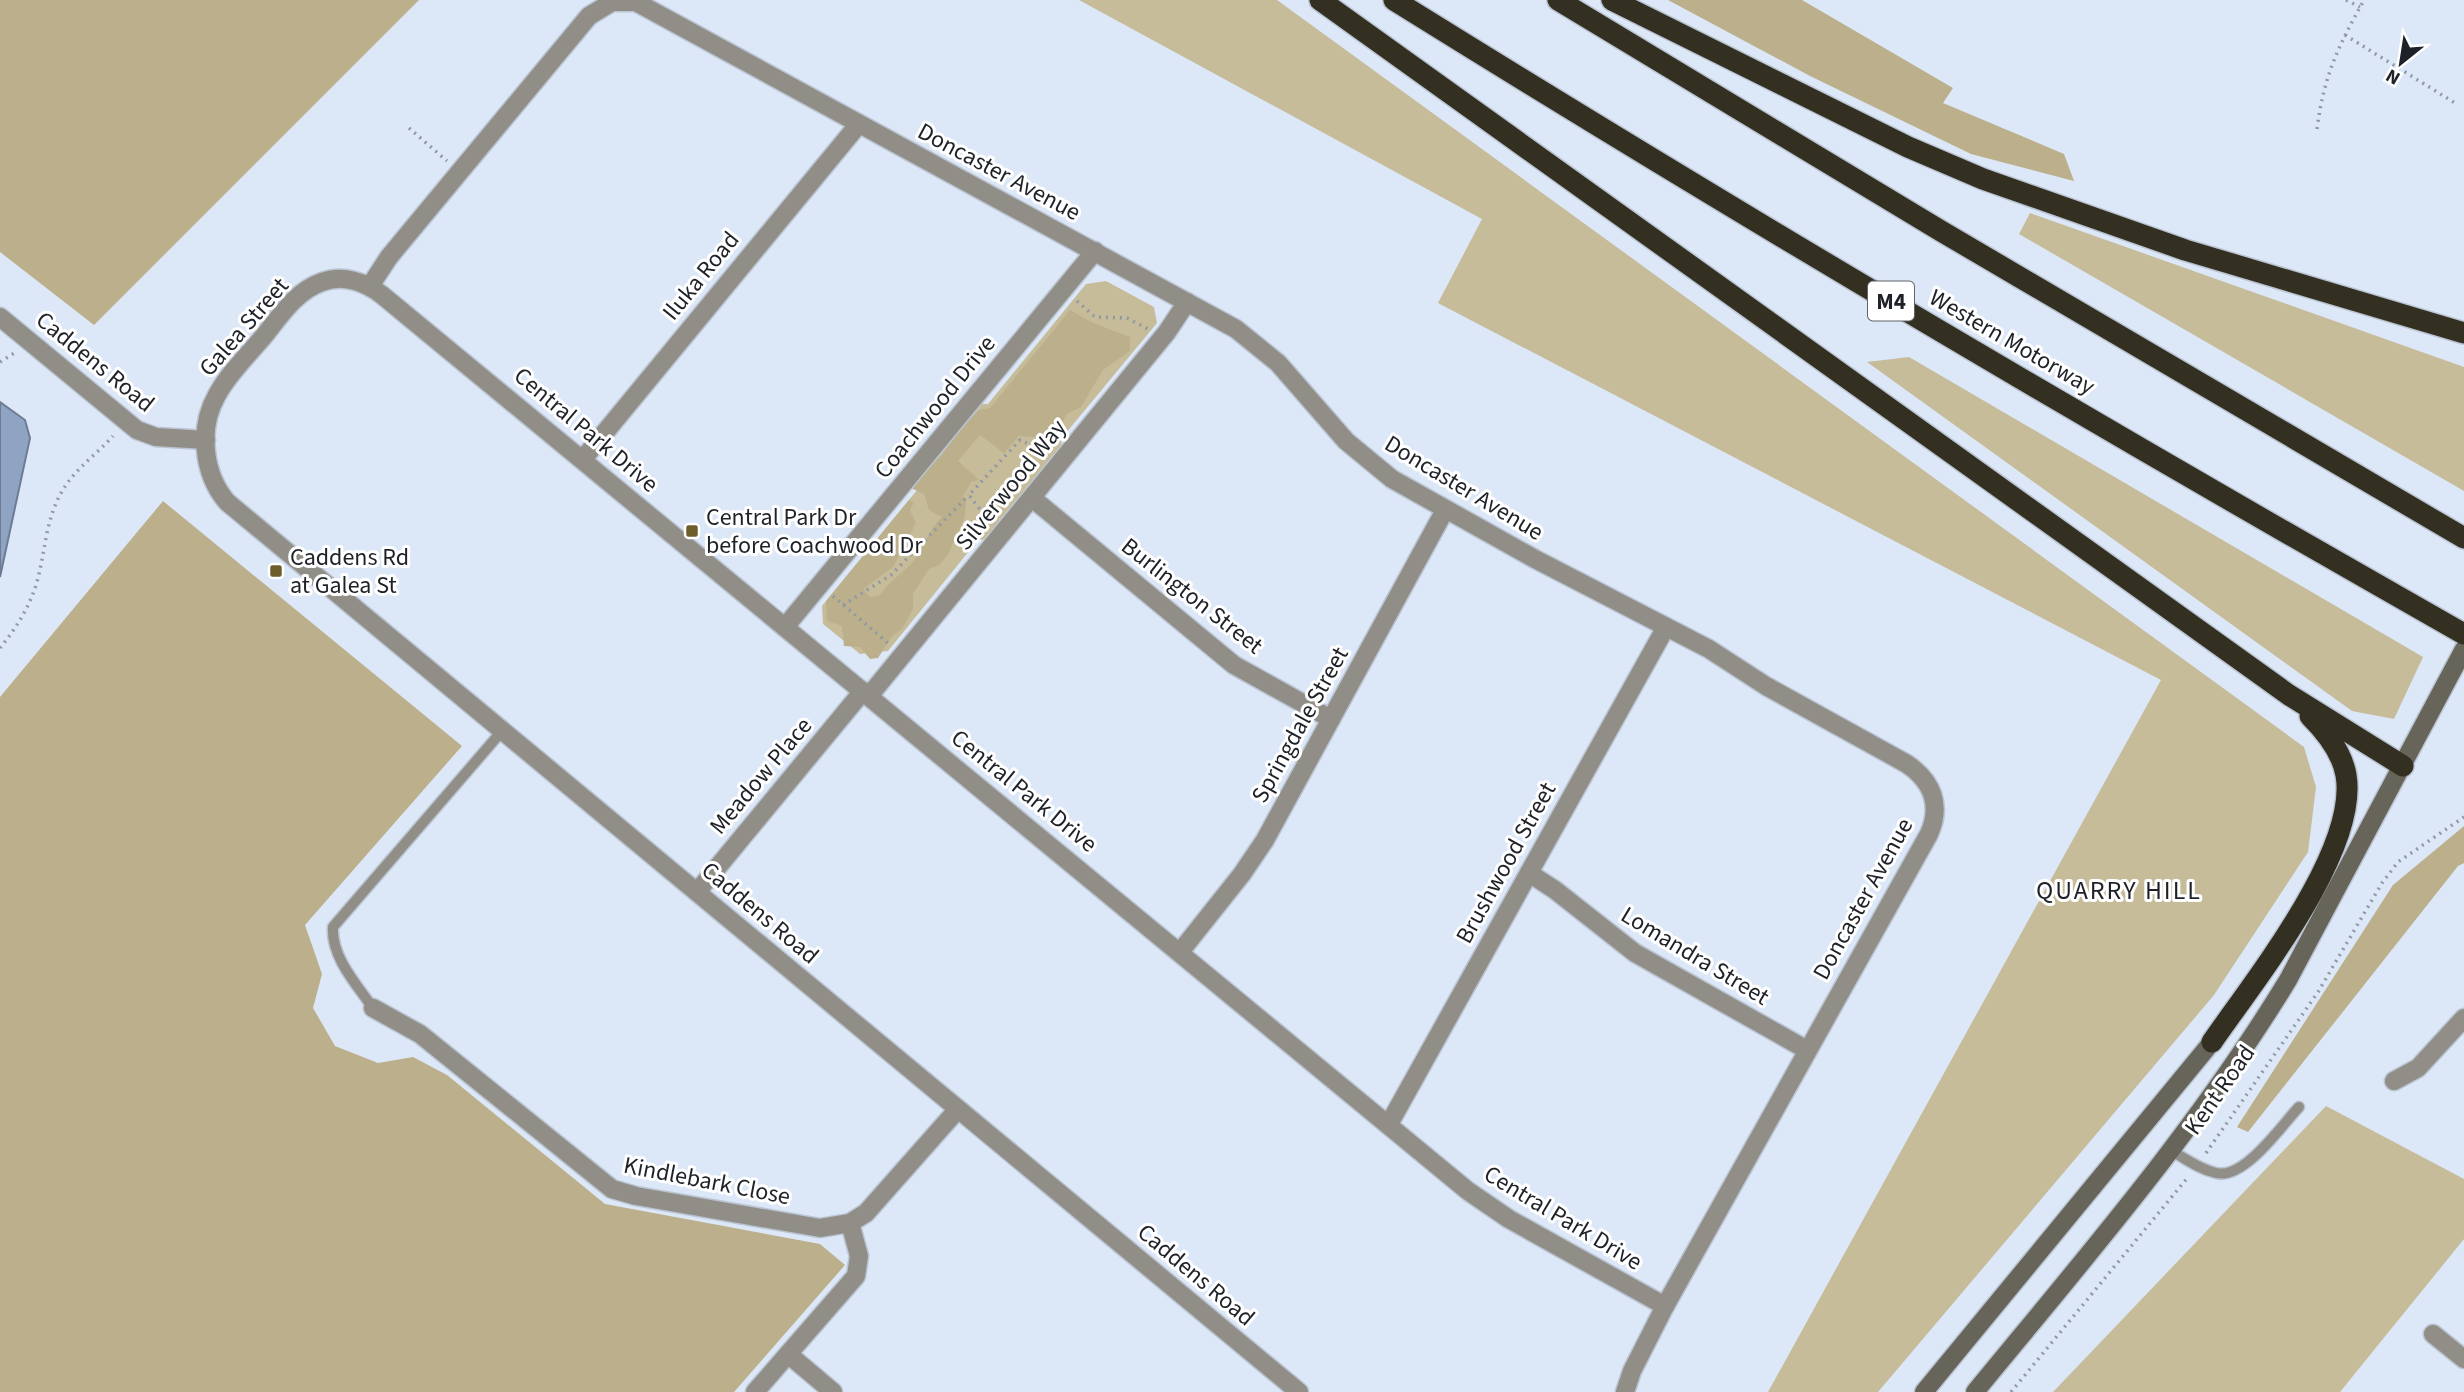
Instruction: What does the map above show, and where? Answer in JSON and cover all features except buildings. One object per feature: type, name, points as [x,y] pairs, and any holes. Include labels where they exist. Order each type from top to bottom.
[{"type":"highway","points":[[1320,0],[2289,695],[2403,766]]},
{"type":"highway","name":"Western Motorway","points":[[1394,0],[1598,127],[1897,305],[2464,634]]},
{"type":"highway","points":[[1558,0],[1918,218],[2464,538]]},
{"type":"highway","points":[[1612,0],[1908,146],[1983,179],[2185,250],[2460,331]]},
{"type":"highway","points":[[2212,1042],[2321,876],[2343,813],[2346,773],[2339,754],[2326,733],[2289,695]]},
{"type":"main road","name":"Kent Road","points":[[1976,1392],[2172,1151],[2256,1033],[2333,897],[2464,649]]},
{"type":"main road","name":"Kent Road","points":[[1924,1392],[2333,897]]},
{"type":"street","name":"Doncaster Avenue","points":[[370,286],[388,257],[582,24],[597,9],[615,1],[645,6],[858,125],[1187,302],[1256,344],[1297,382],[1359,454],[1392,479],[1666,627],[1922,775],[1933,794],[1935,815],[1928,834],[1665,1306],[1632,1371],[1625,1392]]},
{"type":"street","name":"Iluka Road","points":[[583,459],[858,125]]},
{"type":"street","name":"Coachwood Drive","points":[[785,627],[1095,251]]},
{"type":"street","name":"Galea Street","points":[[207,459],[209,414],[218,393],[298,296],[331,279],[348,279],[370,286]]},
{"type":"street","name":"Central Park Drive","points":[[370,286],[1494,1210],[1665,1306]]},
{"type":"street","name":"Silverwood Way","points":[[866,693],[1032,498],[1167,332],[1187,302]]},
{"type":"street","name":"Caddens Road","points":[[0,317],[126,421],[156,437],[206,440]]},
{"type":"street","name":"Caddens Road","points":[[207,459],[216,486],[234,509],[1299,1392]]},
{"type":"street","name":"Burlington Street","points":[[1032,498],[1234,665],[1331,719]]},
{"type":"street","name":"Springdale Street","points":[[1180,952],[1254,858],[1445,510]]},
{"type":"street","name":"Brushwood Street","points":[[1389,1124],[1666,627]]},
{"type":"street","name":"Meadow Place","points":[[697,892],[866,693]]},
{"type":"street","name":"Lomandra Street","points":[[1528,873],[1555,890],[1635,953],[1807,1050]]},
{"type":"street","name":"Kindlebark Close","points":[[373,1009],[420,1034],[612,1189],[636,1196],[814,1227],[849,1223],[874,1206],[958,1110]]},
{"type":"street","points":[[2393,1081],[2418,1068],[2464,1018]]},
{"type":"street","points":[[755,1392],[856,1276],[859,1256],[849,1223]]},
{"type":"street","points":[[2433,1334],[2464,1359]]},
{"type":"street","points":[[788,1354],[833,1392]]},
{"type":"lane","points":[[373,1009],[344,966],[334,943],[332,927],[502,731]]},
{"type":"lane","points":[[2172,1151],[2197,1166],[2218,1174],[2230,1173],[2249,1162],[2299,1107]]},
{"type":"path","points":[[2346,0],[2360,7]]},
{"type":"path","points":[[2317,129],[2322,88],[2364,0]]},
{"type":"path","points":[[2345,35],[2455,103]]},
{"type":"path","points":[[409,128],[450,163]]},
{"type":"path","points":[[1075,298],[1095,317],[1127,318],[1159,334]]},
{"type":"path","points":[[0,648],[21,621],[38,580],[45,538],[59,497],[75,471],[103,447],[126,421]]},
{"type":"path","points":[[843,605],[891,575],[1020,440],[1056,457]]},
{"type":"path","points":[[969,495],[990,523]]},
{"type":"path","points":[[824,588],[898,652]]},
{"type":"path","name":"Kent Road","points":[[2011,1392],[2197,1166],[2318,992],[2382,883],[2406,856],[2464,817]]},
{"type":"shaded area","points":[[0,0],[419,0],[94,325],[0,252]]},
{"type":"shaded area","points":[[1079,0],[1277,0],[2304,747],[2316,787],[2308,852],[2214,995],[1878,1392],[1768,1392],[2161,680],[1438,303],[1482,219]]},
{"type":"shaded area","points":[[1668,0],[1802,0],[1953,88],[1943,103],[2064,154],[2074,181],[1971,154],[1810,76]]},
{"type":"shaded area","points":[[2030,213],[2464,367],[2464,491],[2019,234]]},
{"type":"shaded area","points":[[1106,281],[1154,307],[1157,323],[1061,439],[1062,450],[989,539],[978,540],[888,651],[860,654],[823,624],[822,606],[922,484],[921,473],[977,404],[988,404],[1086,284]]},
{"type":"shaded area","points":[[1070,310],[1093,323],[1130,337],[1130,351],[1103,370],[1081,407],[1067,414],[1049,444],[1036,437],[1019,436],[1004,453],[980,435],[958,461],[979,480],[971,482],[963,496],[966,501],[965,516],[948,555],[939,565],[929,569],[913,594],[913,609],[902,629],[892,636],[878,658],[870,659],[860,647],[844,646],[842,626],[827,621],[826,601],[909,500],[914,502],[910,511],[916,523],[893,567],[863,589],[870,597],[880,595],[911,564],[942,517],[929,510],[924,494],[911,488],[913,482],[940,457],[962,427],[979,410],[990,408]]},
{"type":"shaded area","points":[[1909,357],[2423,657],[2394,719],[2352,711],[1867,362]]},
{"type":"shaded area","points":[[163,501],[462,746],[305,925],[322,974],[313,1008],[335,1046],[378,1063],[413,1057],[447,1075],[605,1204],[820,1244],[845,1265],[734,1392],[0,1392],[0,697]]},
{"type":"shaded area","points":[[2464,826],[2464,863],[2458,866],[2248,1132],[2237,1127],[2393,885]]},
{"type":"shaded area","points":[[2326,1106],[2464,1179],[2464,1239],[2340,1392],[2053,1392]]},
{"type":"water","points":[[0,402],[25,420],[30,438],[0,577]]},
{"type":"place","name":"Central Park Dr before Coachwood Dr","points":[[692,531]]},
{"type":"place","name":"Caddens Rd at Galea St","points":[[276,571]]},
{"type":"district","name":"QUARRY HILL","points":[[2119,890]]}]
